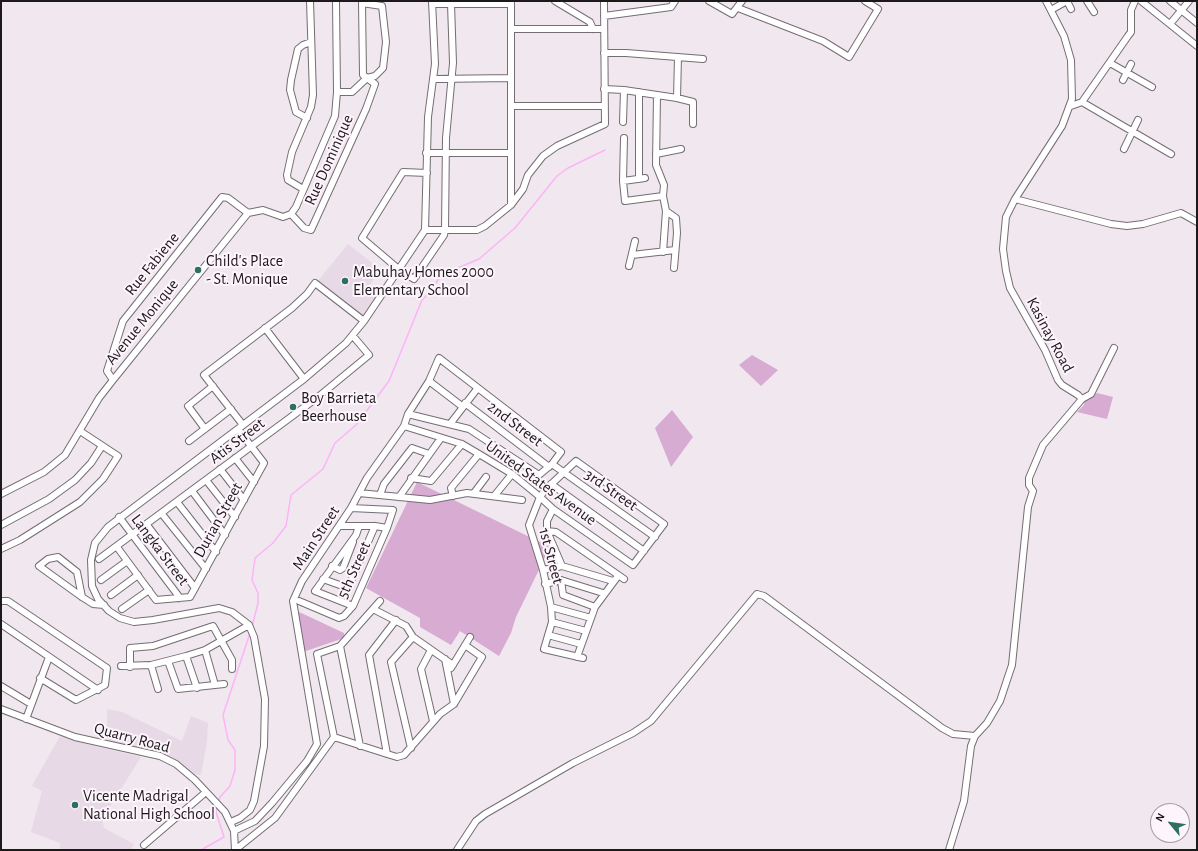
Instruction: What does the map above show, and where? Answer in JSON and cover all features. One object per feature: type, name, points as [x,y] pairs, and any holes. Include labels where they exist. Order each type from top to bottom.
[{"type":"street","points":[[303,189],[288,180],[287,175],[292,152],[307,118],[313,95],[310,1]]},
{"type":"street","points":[[248,213],[263,210],[283,217],[291,214],[335,116],[337,92],[336,1]]},
{"type":"street","points":[[555,1],[590,22],[593,29]]},
{"type":"street","points":[[425,230],[477,230],[491,222],[511,205],[523,189],[528,175],[543,156],[557,146],[604,124],[604,1]]},
{"type":"street","points":[[604,16],[671,7],[675,1]]},
{"type":"street","points":[[709,1],[732,14],[742,1]]},
{"type":"street","points":[[738,8],[823,40],[849,57],[878,9],[865,1]]},
{"type":"street","name":"Kasinay Road","points":[[1046,1],[1064,36],[1071,60],[1073,80],[1071,106],[1062,126],[1015,199],[1006,217],[1004,249],[1006,271],[1010,288],[1045,350],[1058,380],[1062,385],[1082,399]]},
{"type":"street","points":[[1051,10],[1067,1],[1071,9]]},
{"type":"street","points":[[1087,1],[1094,12]]},
{"type":"street","points":[[1071,106],[1082,102],[1131,32],[1131,10],[1135,1]]},
{"type":"street","points":[[1141,1],[1197,46]]},
{"type":"street","points":[[1170,1],[1197,23]]},
{"type":"street","points":[[1170,24],[1189,1]]},
{"type":"street","points":[[337,92],[352,92],[367,78],[375,76],[383,68],[386,42],[382,6],[362,3],[363,75],[367,78]]},
{"type":"street","points":[[231,822],[240,818],[250,810],[254,801],[264,746],[266,699],[254,637],[250,626],[232,612],[219,608],[185,616],[134,622],[120,618],[98,599],[92,586],[90,560],[95,544],[100,535],[119,517],[329,360],[353,336],[364,322],[425,230],[428,117],[435,64],[432,3],[511,3],[511,205]]},
{"type":"street","points":[[427,173],[403,172],[362,238],[398,269],[414,279],[444,235],[445,230],[446,153],[453,49],[452,4]]},
{"type":"street","points":[[511,29],[604,29]]},
{"type":"street","points":[[307,118],[296,112],[290,90],[298,49],[311,42]]},
{"type":"street","points":[[604,53],[626,53],[702,60]]},
{"type":"street","points":[[678,57],[678,98]]},
{"type":"street","points":[[1110,63],[1152,87]]},
{"type":"street","points":[[1123,80],[1131,64]]},
{"type":"street","name":"Rue Dominique","points":[[291,214],[304,228],[311,230],[375,84],[367,78]]},
{"type":"street","points":[[434,79],[511,78]]},
{"type":"street","points":[[604,89],[624,90],[678,98],[694,104],[693,124]]},
{"type":"street","points":[[623,122],[624,90]]},
{"type":"street","points":[[622,182],[642,178],[639,92]]},
{"type":"street","points":[[657,95],[656,165],[664,185],[663,196],[666,211],[663,252]]},
{"type":"street","points":[[1082,102],[1171,154]]},
{"type":"street","points":[[511,106],[604,106]]},
{"type":"street","points":[[1124,149],[1138,120]]},
{"type":"street","points":[[624,138],[622,182],[625,202],[663,196]]},
{"type":"street","points":[[656,154],[681,149]]},
{"type":"street","points":[[426,153],[511,153]]},
{"type":"street","name":"Rue Fabiene","points":[[113,380],[107,371],[124,321],[222,198],[228,198],[248,213]]},
{"type":"street","points":[[1015,199],[1111,224],[1127,226],[1143,224],[1181,213],[1197,222]]},
{"type":"street","points":[[666,211],[676,218],[677,233],[674,268]]},
{"type":"street","name":"Avenue Monique","points":[[1,494],[50,468],[65,455],[99,398],[248,213]]},
{"type":"street","points":[[629,266],[635,241]]},
{"type":"street","points":[[632,255],[675,250]]},
{"type":"street","points":[[205,429],[188,406],[213,386],[204,375],[305,296],[315,283],[364,322]]},
{"type":"street","points":[[265,328],[304,379]]},
{"type":"street","name":"Atis Street","points":[[99,559],[162,514],[318,397],[369,355],[353,336]]},
{"type":"street","points":[[949,850],[964,801],[970,746],[975,736],[987,723],[1000,701],[1012,665],[1028,507],[1033,491],[1029,485],[1029,478],[1043,445],[1082,399],[1091,394],[1114,348]]},
{"type":"street","name":"Main Street","points":[[297,599],[302,581],[351,508],[378,460],[404,426],[408,414],[429,381],[439,358],[477,389]]},
{"type":"street","name":"2nd Street","points":[[429,381],[550,465]]},
{"type":"street","name":"Durian Street","points":[[149,590],[156,600],[190,596],[216,552],[264,463],[251,446],[231,409],[213,386]]},
{"type":"street","points":[[408,414],[469,429],[539,475],[561,452],[477,389],[450,424]]},
{"type":"street","points":[[188,441],[231,409]]},
{"type":"street","name":"United States Avenue","points":[[404,426],[462,444],[512,474],[553,509],[633,565],[644,551]]},
{"type":"street","points":[[1,549],[20,540],[80,502],[103,479],[118,456],[80,431]]},
{"type":"street","points":[[399,497],[411,478],[441,438]]},
{"type":"street","points":[[411,478],[431,481],[462,444]]},
{"type":"street","points":[[1,524],[49,499],[75,480],[91,462],[102,446]]},
{"type":"street","points":[[380,495],[384,484],[412,448],[429,454]]},
{"type":"street","points":[[454,496],[451,488],[479,454]]},
{"type":"street","points":[[235,458],[254,482]]},
{"type":"street","name":"1st Street","points":[[581,644],[580,657],[544,648],[552,622],[551,608],[543,570],[529,525],[540,497],[551,484],[576,461],[664,524],[655,537]]},
{"type":"street","name":"3rd Street","points":[[550,465],[655,537]]},
{"type":"street","points":[[220,470],[244,500]]},
{"type":"street","points":[[495,495],[512,474]]},
{"type":"street","points":[[474,493],[486,477]]},
{"type":"street","points":[[206,480],[235,517]]},
{"type":"street","points":[[551,484],[644,551],[655,537]]},
{"type":"street","points":[[192,491],[225,535]]},
{"type":"street","points":[[359,493],[430,500],[474,493],[522,500]]},
{"type":"street","points":[[177,502],[216,552]]},
{"type":"street","name":"5th Street","points":[[297,599],[339,618],[344,616],[353,606],[387,528],[392,510],[351,508]]},
{"type":"street","points":[[553,509],[547,521],[547,531],[562,566]]},
{"type":"street","points":[[162,514],[206,569]]},
{"type":"street","name":"Langka Street","points":[[119,517],[180,598]]},
{"type":"street","points":[[147,525],[195,588]]},
{"type":"street","points":[[339,526],[375,526],[387,528]]},
{"type":"street","points":[[332,566],[340,570],[343,568],[359,526]]},
{"type":"street","points":[[323,579],[348,588],[375,526]]},
{"type":"street","points":[[547,531],[556,532],[624,579]]},
{"type":"street","points":[[353,606],[315,591],[356,535]]},
{"type":"street","points":[[117,547],[149,590],[122,609]]},
{"type":"street","points":[[82,597],[77,572],[58,557],[48,559],[39,566],[82,597],[93,604],[104,605]]},
{"type":"street","points":[[101,580],[127,561]]},
{"type":"street","points":[[543,570],[562,566],[613,581]]},
{"type":"street","points":[[111,595],[138,575]]},
{"type":"street","points":[[548,635],[581,644],[594,607],[603,593],[618,576]]},
{"type":"street","points":[[545,584],[562,580],[603,593]]},
{"type":"street","points":[[562,580],[563,595],[594,607]]},
{"type":"street","points":[[457,850],[476,821],[485,814],[580,760],[633,733],[651,721],[757,594],[764,596],[942,728],[953,734],[975,736]]},
{"type":"street","points":[[234,831],[255,821],[307,761],[317,744],[293,601],[297,599]]},
{"type":"street","points":[[1,601],[8,601],[106,668],[106,682],[98,690],[76,700],[40,678]]},
{"type":"street","points":[[235,850],[276,818],[334,737],[317,654],[340,646],[380,601]]},
{"type":"street","points":[[551,608],[591,618]]},
{"type":"street","points":[[373,609],[406,626],[413,637],[453,665]]},
{"type":"street","points":[[387,754],[369,655],[396,620]]},
{"type":"street","points":[[552,622],[586,630]]},
{"type":"street","points":[[1,624],[98,690]]},
{"type":"street","points":[[130,667],[130,648],[153,646],[213,626],[232,660],[232,669]]},
{"type":"street","points":[[121,666],[130,667],[151,665],[186,656],[205,650],[250,626]]},
{"type":"street","points":[[411,748],[391,662],[413,637]]},
{"type":"street","points":[[448,673],[470,637]]},
{"type":"street","points":[[334,737],[397,757],[404,755],[433,721],[454,704],[482,657],[465,645]]},
{"type":"street","points":[[340,646],[360,746]]},
{"type":"street","points":[[205,650],[216,685]]},
{"type":"street","points":[[431,650],[421,669],[433,721]]},
{"type":"street","points":[[186,656],[197,688]]},
{"type":"street","points":[[26,719],[49,657]]},
{"type":"street","points":[[445,659],[454,704]]},
{"type":"street","points":[[168,661],[178,689],[224,684]]},
{"type":"street","points":[[151,665],[158,688]]},
{"type":"street","points":[[1,686],[31,704]]},
{"type":"street","name":"Quarry Road","points":[[1,709],[74,737],[167,759],[181,768],[225,812],[234,831],[235,850]]},
{"type":"street","points":[[144,845],[206,792]]},
{"type":"shaded area","name":"Mabuhay Homes 2000 Elementary School","points":[[348,244],[380,269],[368,288],[378,295],[363,317],[317,282]]},
{"type":"shaded area","points":[[752,355],[778,370],[761,386],[739,365]]},
{"type":"shaded area","points":[[1097,393],[1113,397],[1107,419],[1077,412],[1084,405],[1084,401]]},
{"type":"shaded area","points":[[672,410],[693,437],[671,467],[655,428]]},
{"type":"shaded area","points":[[417,482],[550,547],[499,656],[460,631],[451,645],[420,627],[420,618],[366,588]]},
{"type":"shaded area","points":[[297,611],[344,633],[344,638],[303,652]]},
{"type":"shaded area","name":"Vicente Madrigal National High School","points":[[107,709],[122,712],[182,741],[191,716],[208,723],[207,741],[201,775],[192,774],[181,764],[165,755],[107,742]]},
{"type":"shaded area","name":"Vicente Madrigal National High School","points":[[60,736],[141,757],[102,819],[104,828],[134,844],[131,850],[63,850],[60,848],[60,843],[31,832],[42,791],[32,786]]},
{"type":"waterway","points":[[252,627],[258,603],[258,593],[252,580],[255,558],[273,543],[286,526],[291,495],[323,469],[335,443],[356,425],[389,381],[422,300],[431,291],[441,275],[479,259],[515,228],[557,176],[568,168],[605,150]]},
{"type":"waterway","points":[[218,803],[220,797],[230,786],[235,770],[235,750],[228,740],[223,715],[250,633]]},
{"type":"waterway","points":[[201,850],[224,837],[216,812],[217,806]]},
{"type":"place","name":"Child's Place - St. Monique","points":[[198,270]]},
{"type":"place","name":"Mabuhay Homes 2000 Elementary School","points":[[345,281]]},
{"type":"place","name":"Boy Barrieta Beerhouse","points":[[293,407]]},
{"type":"place","name":"Vicente Madrigal National High School","points":[[75,805]]}]
